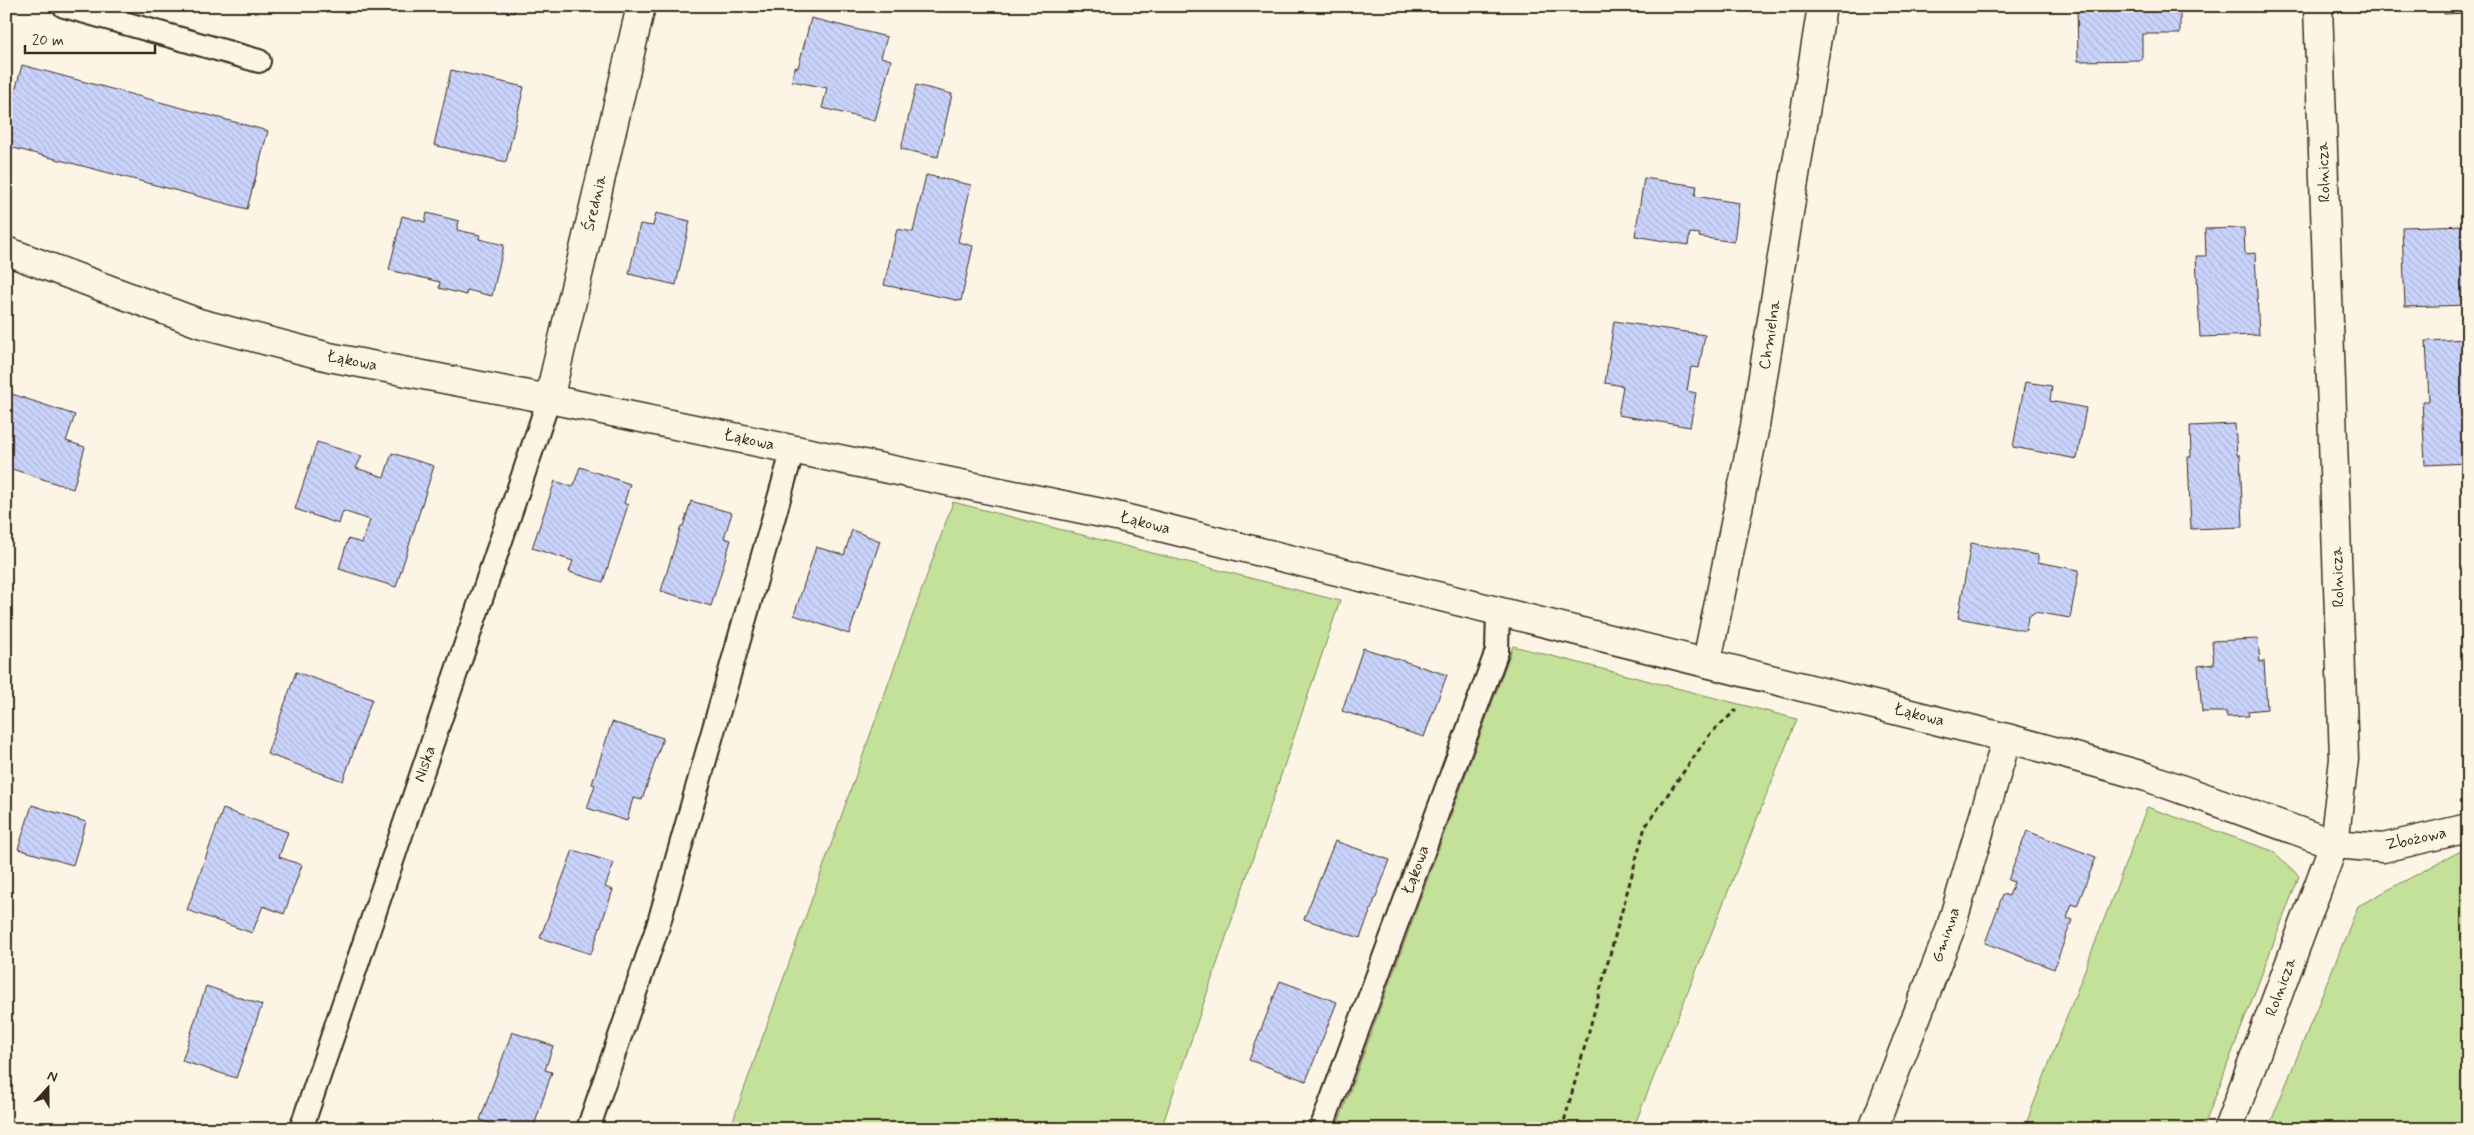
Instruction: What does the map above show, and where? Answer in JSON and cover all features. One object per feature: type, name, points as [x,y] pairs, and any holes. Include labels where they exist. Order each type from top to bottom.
[{"type":"street","name":"Średnia","points":[[549,399],[641,6]]},
{"type":"street","name":"Chmielna","points":[[1707,661],[1755,426],[1822,6]]},
{"type":"street","name":"Rolnicza","points":[[2228,1129],[2334,844],[2344,759],[2318,6]]},
{"type":"street","name":"Łąkowa","points":[[6,251],[199,323],[329,357],[549,399],[1116,516],[1707,661],[2007,738],[2147,777],[2334,844]]},
{"type":"street","name":"Gminna","points":[[1873,1129],[1950,930],[2007,738]]},
{"type":"street","name":"Zbożowa","points":[[2334,844],[2383,848],[2468,828]]},
{"type":"lane","points":[[64,6],[259,61]]},
{"type":"lane","name":"Niska","points":[[301,1129],[549,399]]},
{"type":"lane","points":[[588,1129],[658,926],[792,449]]},
{"type":"lane","name":"Łąkowa","points":[[1321,1129],[1497,650],[1498,610]]},
{"type":"path","points":[[1562,1129],[1645,827],[1710,734],[1770,678]]},
{"type":"green space","points":[[953,502],[1340,601],[1161,1129],[730,1129]]},
{"type":"green space","points":[[1513,646],[1797,719],[1633,1129],[1336,1129]]},
{"type":"green space","points":[[2147,807],[2273,851],[2299,876],[2203,1129],[2024,1129]]},
{"type":"green space","points":[[2468,847],[2468,1129],[2268,1129],[2358,906]]},
{"type":"building","points":[[486,6],[516,6],[514,13]]},
{"type":"building","points":[[2077,6],[2180,6],[2180,34],[2142,34],[2142,60],[2078,61]]},
{"type":"building","points":[[2443,6],[2468,6],[2468,13],[2444,14]]},
{"type":"building","points":[[811,18],[887,37],[881,57],[891,60],[875,121],[822,108],[827,88],[792,81],[795,67],[798,68]]},
{"type":"building","points":[[22,65],[268,131],[247,209],[6,146],[6,126]]},
{"type":"building","points":[[451,70],[524,87],[506,162],[434,145]]},
{"type":"building","points":[[916,85],[952,94],[938,157],[901,149]]},
{"type":"building","points":[[926,175],[971,185],[958,242],[973,246],[961,301],[884,285],[897,229],[913,232]]},
{"type":"building","points":[[1644,178],[1697,186],[1695,196],[1739,203],[1734,242],[1699,237],[1700,234],[1690,233],[1688,245],[1635,236]]},
{"type":"building","points":[[427,213],[459,221],[457,230],[480,235],[479,239],[504,245],[492,296],[467,290],[466,295],[439,288],[440,282],[389,270],[402,216],[425,222]]},
{"type":"building","points":[[656,213],[690,221],[676,285],[629,274],[640,224],[653,226]]},
{"type":"building","points":[[2468,225],[2468,305],[2405,307],[2402,227]]},
{"type":"building","points":[[2244,228],[2245,254],[2255,253],[2259,335],[2200,337],[2196,256],[2206,256],[2205,229]]},
{"type":"building","points":[[1614,321],[1705,335],[1699,368],[1691,367],[1687,391],[1696,393],[1690,427],[1618,415],[1623,386],[1605,383]]},
{"type":"building","points":[[2468,339],[2468,463],[2425,465],[2422,401],[2429,401],[2426,341]]},
{"type":"building","points":[[2025,382],[2052,386],[2050,401],[2086,408],[2077,459],[2013,447]]},
{"type":"building","points":[[6,392],[75,415],[66,441],[85,447],[73,489],[6,467]]},
{"type":"building","points":[[2235,424],[2237,455],[2240,455],[2243,527],[2191,529],[2188,457],[2191,457],[2190,426]]},
{"type":"building","points":[[317,442],[362,456],[356,468],[384,477],[392,453],[434,466],[396,587],[339,569],[348,539],[362,543],[370,520],[343,511],[339,524],[295,509]]},
{"type":"building","points":[[580,467],[630,484],[624,503],[628,505],[603,582],[569,572],[573,561],[532,548],[555,481],[573,487]]},
{"type":"building","points":[[691,501],[732,513],[724,538],[731,540],[711,606],[661,591],[681,526],[683,526]]},
{"type":"building","points":[[852,530],[880,541],[849,634],[794,615],[816,547],[844,555]]},
{"type":"building","points":[[1971,543],[2038,555],[2038,562],[2079,570],[2070,618],[2035,612],[2028,617],[2026,631],[1958,618]]},
{"type":"building","points":[[2258,639],[2260,662],[2264,661],[2267,709],[2248,711],[2249,716],[2227,717],[2226,712],[2202,712],[2198,666],[2214,664],[2212,641]]},
{"type":"building","points":[[1363,648],[1447,675],[1424,737],[1342,711]]},
{"type":"building","points":[[296,672],[372,699],[343,781],[267,754]]},
{"type":"building","points":[[612,722],[663,738],[642,800],[633,798],[627,821],[587,808],[595,785],[592,784]]},
{"type":"building","points":[[32,805],[86,822],[73,865],[18,849]]},
{"type":"building","points":[[223,809],[288,832],[279,857],[302,865],[284,914],[263,906],[252,933],[187,910]]},
{"type":"building","points":[[2027,831],[2096,857],[2077,906],[2072,904],[2067,918],[2072,920],[2054,969],[1985,943],[2003,894],[2009,896],[2014,882],[2008,880]]},
{"type":"building","points":[[1335,841],[1390,860],[1360,938],[1304,919]]},
{"type":"building","points":[[573,850],[614,863],[605,887],[613,890],[591,954],[540,938]]},
{"type":"building","points":[[1280,981],[1337,1002],[1306,1081],[1249,1060]]},
{"type":"building","points":[[206,986],[262,1005],[236,1078],[182,1061]]},
{"type":"building","points":[[512,1032],[553,1046],[545,1070],[552,1072],[533,1129],[507,1129],[480,1120]]}]
